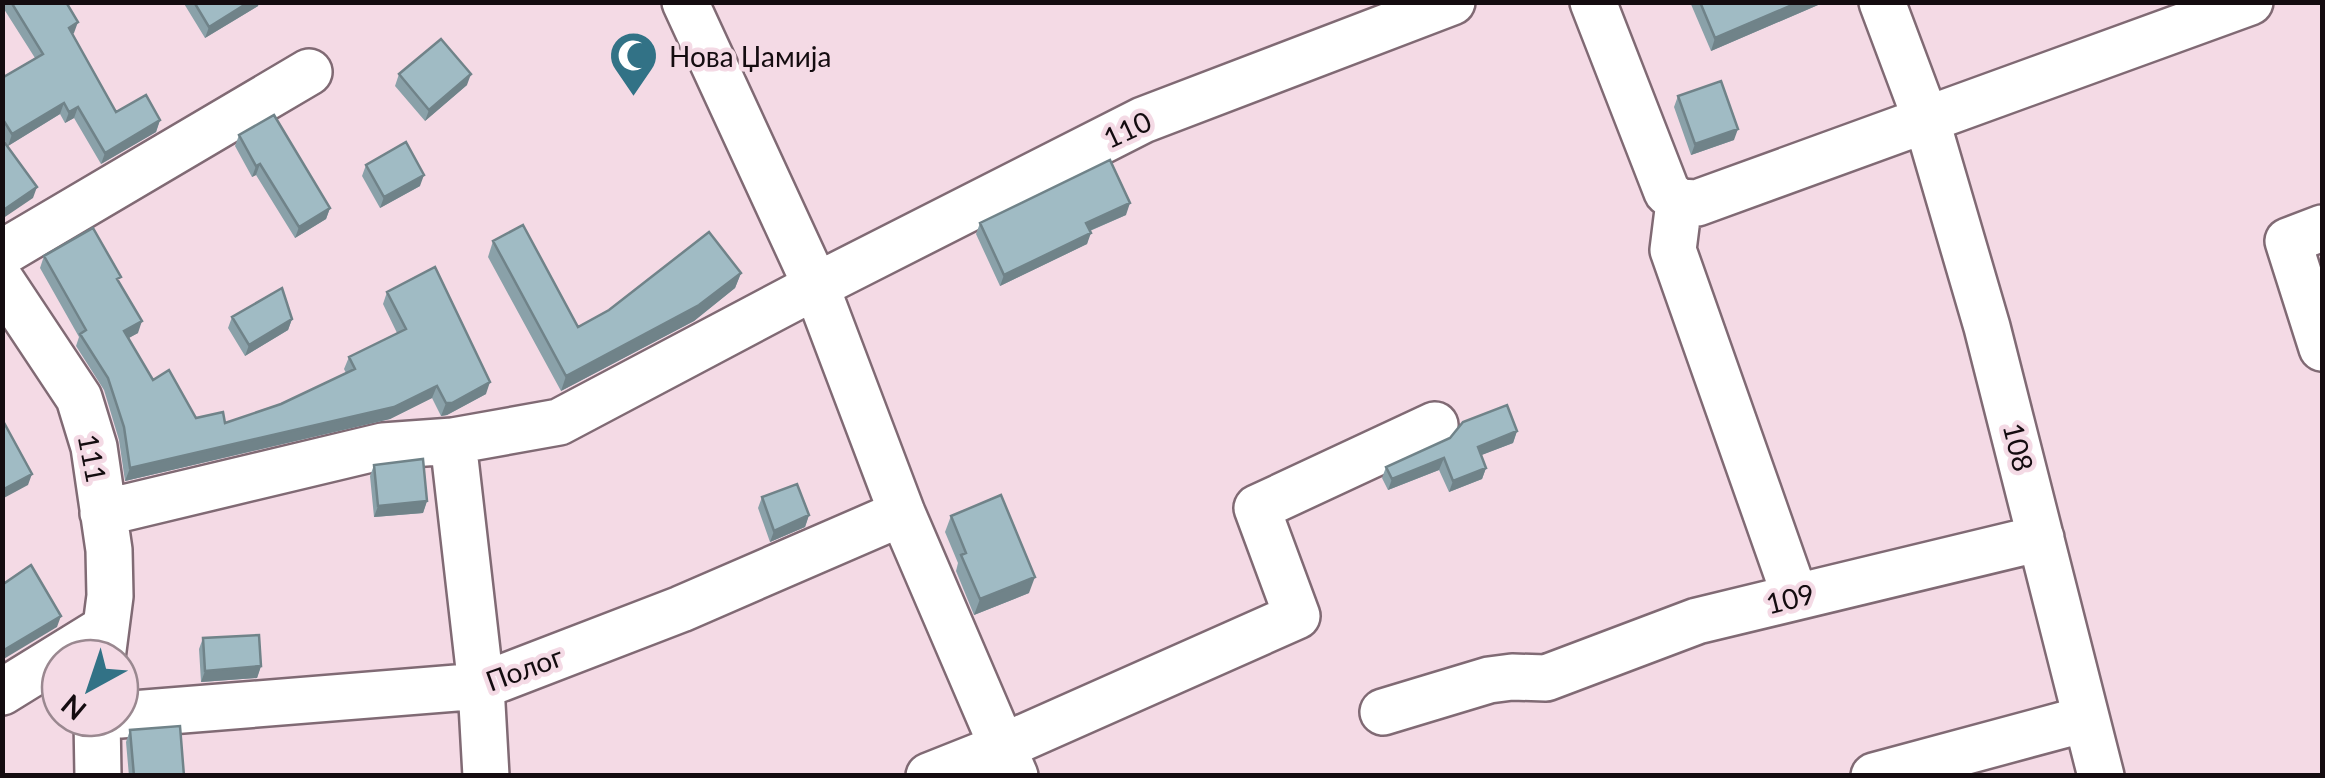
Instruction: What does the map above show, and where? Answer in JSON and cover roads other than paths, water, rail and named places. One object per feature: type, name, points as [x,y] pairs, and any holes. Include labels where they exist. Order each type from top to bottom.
[{"type":"street","points":[[685,2],[816,286],[902,513],[1009,761]]},
{"type":"street","name":"110","points":[[103,513],[367,449],[453,441],[558,422],[1143,120],[1452,2]]},
{"type":"street","points":[[1593,2],[1668,192],[1680,202],[1697,203],[1927,122],[2190,14],[2250,2]]},
{"type":"street","name":"108","points":[[1882,2],[1927,122],[1987,327],[2101,776]]},
{"type":"street","points":[[2,253],[309,72]]},
{"type":"street","points":[[1680,202],[1673,250],[1795,596]]},
{"type":"street","points":[[2322,228],[2288,240],[2322,348]]},
{"type":"street","name":"111","points":[[2,282],[79,398],[94,447],[110,565],[104,638]]},
{"type":"street","points":[[929,776],[1009,761],[1297,616],[1258,508],[1434,425]]},
{"type":"street","points":[[453,441],[481,686],[486,776]]},
{"type":"street","name":"Полог","points":[[140,712],[481,686],[680,609],[902,513]]},
{"type":"street","name":"109","points":[[1383,712],[1488,680],[1512,676],[1546,678],[1697,620],[2041,538]]},
{"type":"street","points":[[2,692],[40,674]]},
{"type":"street","points":[[1874,776],[2085,719]]},
{"type":"street","points":[[97,738],[98,776]]},
{"type":"place","name":"Нова Џамија","points":[[634,98]]}]
